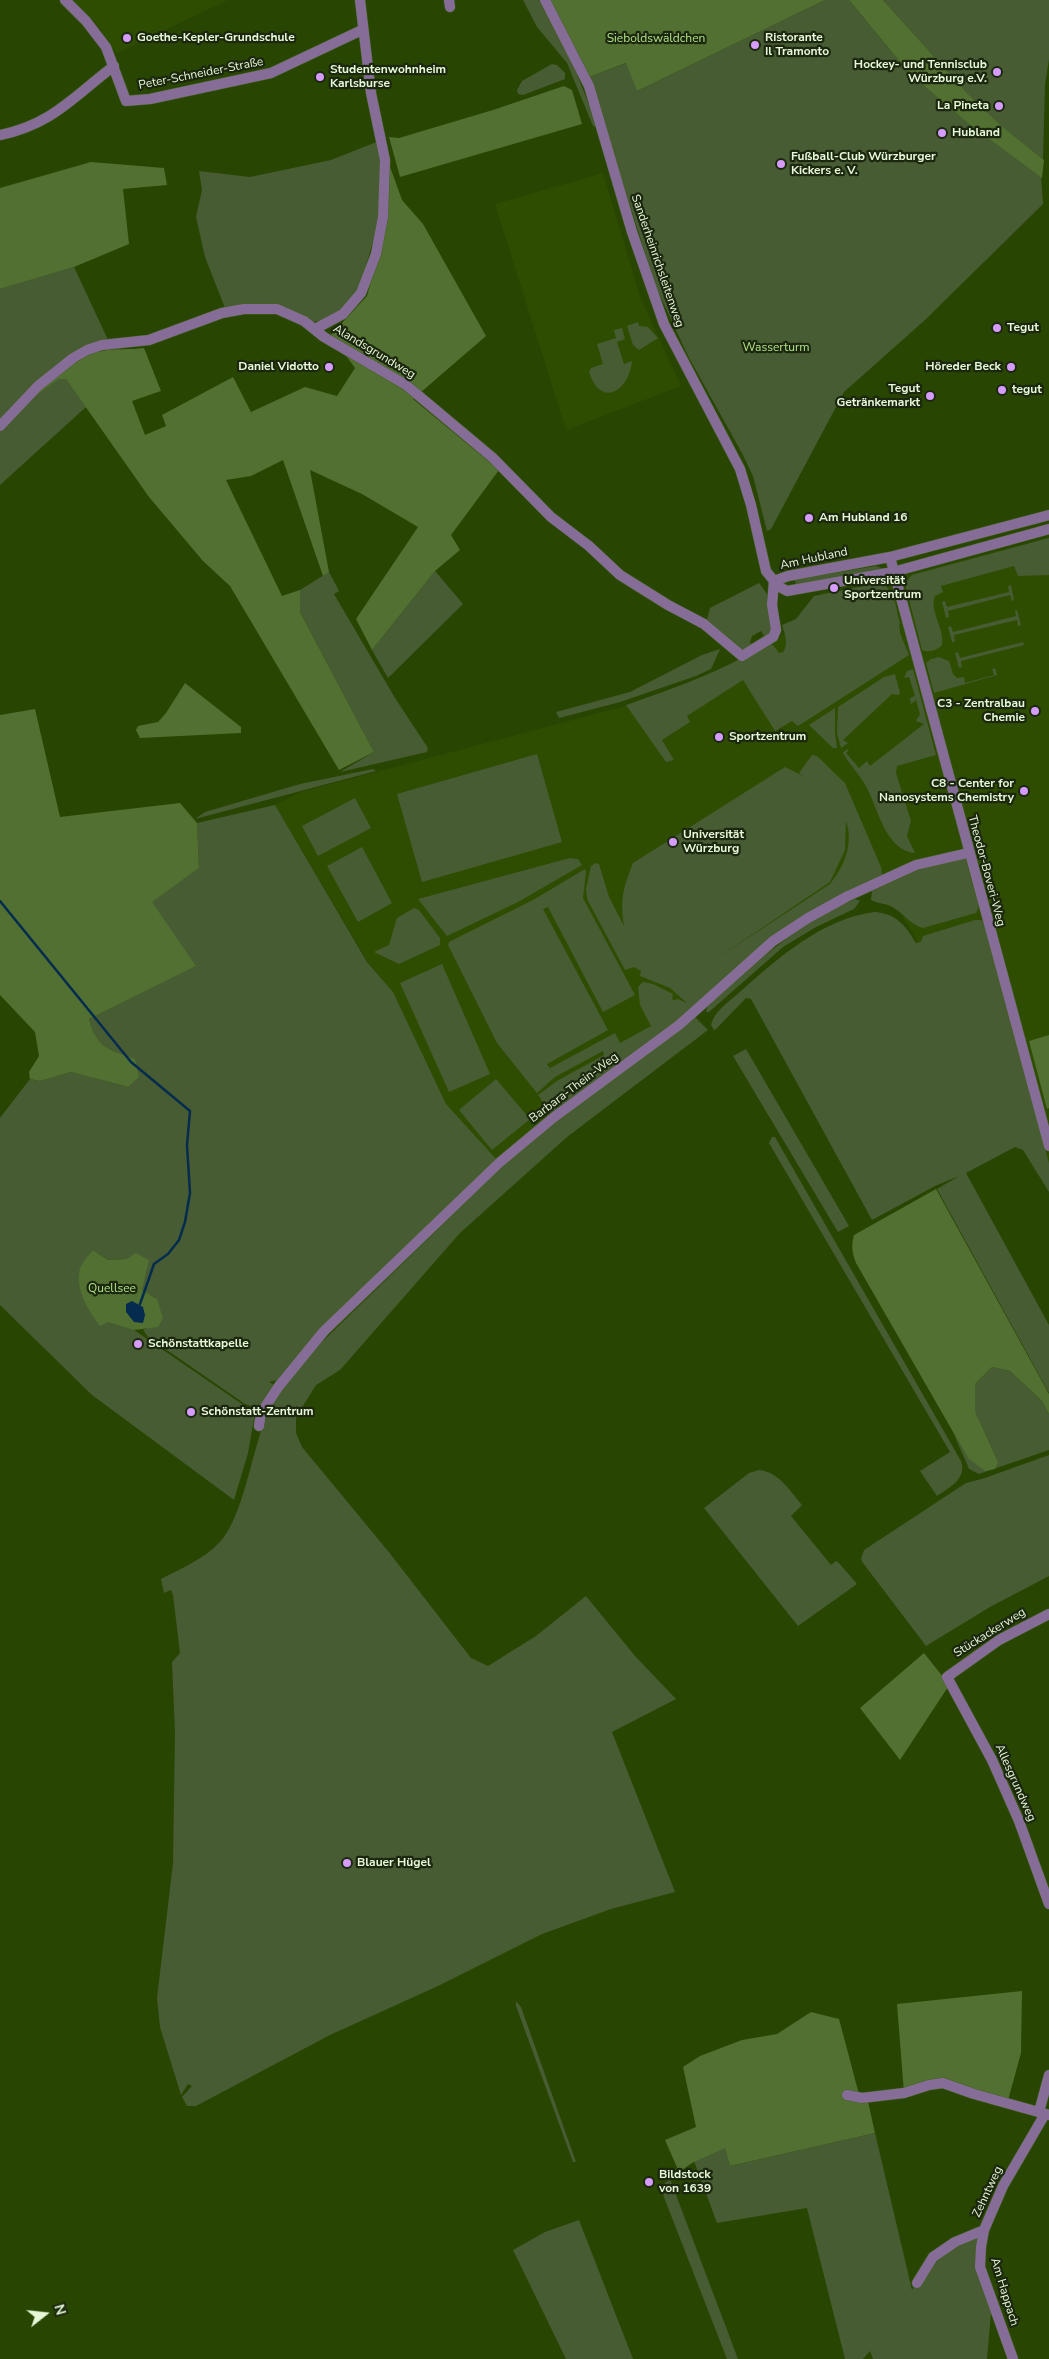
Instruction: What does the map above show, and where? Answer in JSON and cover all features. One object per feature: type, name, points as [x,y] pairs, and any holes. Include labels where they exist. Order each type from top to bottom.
[{"type":"street","points":[[0,135],[28,127],[50,117],[114,66],[101,41],[86,21],[65,0]]},
{"type":"street","points":[[315,330],[343,314],[361,293],[376,254],[383,217],[385,160],[371,93],[362,30],[360,0]]},
{"type":"street","name":"Sanderheinrichsleitenweg","points":[[545,0],[589,86],[632,232],[664,324],[740,469],[751,505],[765,566],[774,581]]},
{"type":"street","name":"Peter-Schneider-Straße","points":[[114,66],[126,101],[150,99],[271,73],[362,30]]},
{"type":"street","name":"Alandsgrundweg","points":[[0,426],[33,390],[73,358],[87,350],[102,345],[149,340],[222,313],[261,308],[289,313],[324,337],[406,385],[493,458],[551,517],[589,546],[620,575],[660,601],[704,624],[742,656],[773,637],[776,630],[772,605],[774,581]]},
{"type":"street","name":"Am Hubland","points":[[1049,515],[890,557],[788,576],[774,581],[783,589],[791,591],[893,572],[1049,529]]},
{"type":"street","name":"Theodor-Boveri-Weg","points":[[890,557],[968,853],[1049,1146]]},
{"type":"street","name":"Barbara-Thein-Weg","points":[[259,1426],[261,1413],[279,1386],[324,1331],[499,1163],[553,1118],[679,1024],[773,941],[808,918],[848,896],[916,865],[968,853]]},
{"type":"street","name":"Stückackerweg","points":[[947,1677],[999,1640],[1049,1614]]},
{"type":"street","name":"Allesgrundweg","points":[[947,1677],[992,1760],[1019,1821],[1049,1904]]},
{"type":"street","points":[[847,2095],[862,2098],[904,2093],[929,2085],[943,2083],[1044,2114],[1049,2075]]},
{"type":"street","name":"Zehntweg","points":[[917,2283],[933,2257],[955,2242],[984,2230],[1003,2186],[1044,2114]]},
{"type":"street","name":"Am Happach","points":[[984,2230],[979,2257],[980,2267],[1013,2359]]},
{"type":"shaded area","name":"Goethe-Kepler-Grundschule","points":[[73,0],[228,0],[117,53],[97,24]]},
{"type":"shaded area","points":[[603,173],[641,299],[681,386],[566,430],[495,204]]},
{"type":"shaded area","name":"Universität Würzburg","points":[[1049,537],[1049,1183],[945,1003],[914,935],[879,878],[811,910],[769,940],[681,1017],[550,1114],[497,1160],[446,1104],[393,992],[368,962],[275,805],[301,792],[629,705],[672,696],[729,669],[787,632],[822,593],[873,584]]},
{"type":"green space","points":[[523,0],[539,0],[573,64],[598,128],[593,126],[567,63],[537,27]]},
{"type":"green space","name":"Sieboldswäldchen","points":[[549,0],[825,0],[637,91],[626,63],[589,77]]},
{"type":"green space","name":"Wasserturm","points":[[825,0],[849,0],[909,73],[970,125],[1041,177],[1043,204],[925,320],[844,392],[771,529],[767,531],[753,476],[688,356],[656,287],[589,77],[627,63],[637,91]]},
{"type":"green space","points":[[849,0],[883,0],[967,93],[1000,125],[1044,160],[1042,178],[970,125],[910,74]]},
{"type":"green space","name":"Hockey- und Tennisclub Würzburg e.V.","points":[[883,0],[1049,0],[1049,59],[1045,85],[1043,159],[999,125],[967,93]]},
{"type":"green space","points":[[552,64],[557,65],[565,73],[565,79],[523,95],[518,94],[517,90],[522,81]]},
{"type":"green space","points":[[564,86],[572,90],[582,124],[400,177],[389,137],[399,138],[493,110]]},
{"type":"green space","points":[[379,141],[382,161],[380,218],[358,292],[341,311],[324,320],[312,322],[264,304],[225,308],[205,257],[196,217],[202,190],[199,171],[250,177],[331,160]]},
{"type":"green space","points":[[388,161],[402,200],[423,224],[486,336],[413,399],[499,470],[451,535],[460,550],[435,571],[372,650],[356,619],[418,527],[362,494],[310,470],[329,572],[323,576],[283,460],[251,476],[226,480],[282,596],[300,590],[300,612],[374,752],[339,770],[230,586],[203,561],[149,497],[66,379],[59,379],[33,398],[64,368],[82,357],[107,350],[144,348],[161,391],[132,401],[145,435],[166,426],[162,415],[233,377],[251,412],[305,387],[337,396],[355,368],[331,335],[367,296],[388,218]]},
{"type":"green space","points":[[91,162],[164,168],[167,185],[123,189],[129,244],[74,267],[0,289],[0,188]]},
{"type":"green space","points":[[74,267],[109,342],[0,420],[0,289]]},
{"type":"green space","points":[[638,322],[639,326],[648,327],[658,338],[639,350],[633,345],[627,326]]},
{"type":"green space","points":[[622,328],[625,339],[617,342],[624,364],[632,361],[630,372],[626,381],[620,387],[614,392],[607,393],[600,390],[594,383],[589,372],[591,368],[603,364],[597,344],[616,338],[614,330]]},
{"type":"green space","points":[[59,379],[66,379],[86,407],[0,485],[0,429],[33,398]]},
{"type":"green space","points":[[1049,538],[1049,575],[1018,576],[1014,566],[941,586],[943,592],[935,596],[934,608],[941,633],[942,645],[933,650],[922,650],[906,588],[906,582],[912,575]]},
{"type":"green space","points":[[876,566],[884,569],[796,585],[795,580],[798,579]]},
{"type":"green space","points":[[435,571],[463,604],[388,678],[372,650]]},
{"type":"green space","points":[[329,572],[339,591],[334,594],[395,698],[428,748],[427,752],[340,772],[374,752],[300,612],[300,590]]},
{"type":"green space","points":[[759,583],[767,594],[772,631],[771,635],[765,637],[761,631],[752,636],[750,642],[753,647],[743,652],[706,624],[710,608]]},
{"type":"green space","points":[[879,583],[884,585],[892,594],[901,634],[909,655],[798,726],[792,721],[775,731],[743,680],[687,716],[690,722],[662,740],[674,760],[666,762],[626,705],[733,663],[767,644],[773,645],[779,653],[783,652],[786,642],[782,625],[796,619],[814,596]]},
{"type":"green space","points":[[1011,585],[1014,600],[1012,601],[1010,595],[948,611],[949,617],[946,618],[942,602],[945,601],[947,607],[1009,592],[1008,586]]},
{"type":"green space","points":[[1017,610],[1021,625],[1018,626],[1017,620],[954,635],[955,642],[952,642],[948,627],[951,626],[953,632],[1016,616],[1015,611]]},
{"type":"green space","points":[[1023,642],[1024,645],[961,661],[962,667],[959,668],[955,653],[958,652],[960,658]]},
{"type":"green space","points":[[720,649],[711,669],[696,676],[620,702],[559,718],[556,712],[630,692],[702,655]]},
{"type":"green space","points":[[939,657],[949,661],[953,674],[957,678],[964,677],[965,683],[994,675],[992,669],[995,668],[997,675],[934,693],[926,663],[931,659]]},
{"type":"green space","points":[[913,669],[936,755],[897,766],[896,773],[911,821],[907,836],[915,853],[897,845],[890,837],[884,828],[867,788],[843,753],[847,749],[849,750],[846,753],[859,768],[867,761],[870,766],[924,724],[916,721],[920,714],[916,700],[911,704],[910,698],[915,696],[909,677],[904,678],[907,671]]},
{"type":"green space","points":[[895,674],[900,693],[898,695],[892,694],[843,740],[848,743],[841,748],[837,733],[838,707],[884,677]]},
{"type":"green space","points":[[185,683],[241,727],[241,733],[140,738],[136,730],[138,726],[158,722]]},
{"type":"green space","points":[[835,708],[837,748],[833,748],[809,725]]},
{"type":"green space","points":[[35,709],[60,817],[180,803],[197,823],[199,868],[152,902],[196,966],[89,1019],[92,1029],[100,1042],[111,1050],[135,1059],[139,1077],[128,1087],[71,1072],[40,1081],[30,1079],[29,1072],[39,1056],[35,1032],[0,995],[0,715]]},
{"type":"green space","points":[[537,754],[562,842],[422,882],[397,794]]},
{"type":"green space","points":[[812,755],[817,756],[845,783],[881,867],[882,876],[811,910],[769,940],[681,1017],[551,1113],[538,1095],[557,1081],[604,1055],[603,1051],[555,1077],[537,1093],[497,1043],[448,945],[449,942],[533,900],[585,869],[583,898],[635,995],[603,1012],[548,907],[543,909],[608,1030],[547,1064],[554,1075],[550,1068],[615,1033],[620,1043],[651,1026],[640,1005],[638,987],[643,982],[653,984],[673,994],[672,999],[674,1000],[678,999],[687,1003],[670,988],[640,976],[641,971],[634,967],[625,970],[587,899],[586,889],[591,866],[596,863],[599,864],[609,897],[624,926],[623,894],[633,863],[785,767],[803,776],[799,773]],"holes":[[[846,821],[849,838],[846,855],[840,870],[830,884],[716,959],[830,882],[845,850]]]},
{"type":"green space","points":[[373,769],[376,771],[195,819],[205,812],[300,784]]},
{"type":"green space","points":[[355,798],[371,828],[318,856],[302,826]]},
{"type":"green space","points":[[275,805],[367,962],[393,992],[446,1104],[497,1160],[356,1294],[277,1380],[269,1382],[275,1385],[257,1408],[245,1404],[148,1337],[143,1330],[149,1327],[157,1299],[142,1290],[143,1281],[127,1259],[108,1260],[93,1250],[85,1260],[79,1273],[81,1286],[134,1330],[255,1413],[248,1453],[234,1500],[92,1395],[0,1305],[0,1118],[30,1079],[40,1081],[71,1072],[128,1087],[116,1052],[98,1040],[89,1019],[195,966],[151,902],[199,868],[197,823]]},
{"type":"green space","points":[[362,847],[392,903],[358,922],[327,866]]},
{"type":"green space","points":[[570,858],[578,859],[582,865],[518,902],[447,936],[418,899]]},
{"type":"green space","points":[[964,858],[979,906],[976,913],[923,928],[891,906],[871,900],[872,891],[917,870]]},
{"type":"green space","points":[[855,899],[860,901],[854,909],[816,927],[783,947],[709,1012],[706,1012],[707,1007],[776,946],[834,909]]},
{"type":"green space","points":[[414,908],[419,910],[440,938],[440,945],[399,964],[374,952],[389,945],[397,918]]},
{"type":"green space","points":[[874,912],[888,915],[899,921],[916,943],[921,942],[923,936],[975,920],[981,920],[984,923],[1049,1163],[1049,1192],[1023,1150],[1015,1147],[966,1173],[1049,1325],[1049,1393],[937,1189],[959,1176],[935,1186],[872,1220],[751,999],[746,998],[716,1029],[714,1030],[711,1025],[723,1006],[786,953],[819,931],[836,923]]},
{"type":"green space","points":[[442,964],[490,1074],[449,1092],[400,983]]},
{"type":"green space","points":[[695,1017],[708,1030],[567,1137],[460,1233],[340,1370],[316,1385],[296,1417],[296,1433],[302,1447],[388,1551],[471,1658],[488,1666],[536,1636],[586,1596],[635,1656],[676,1699],[612,1732],[675,1892],[611,1909],[542,1934],[438,1986],[330,2035],[196,2106],[187,2106],[182,2097],[192,2086],[188,2084],[181,2095],[160,2027],[157,1998],[173,1863],[175,1733],[172,1662],[180,1653],[173,1595],[171,1590],[164,1593],[161,1579],[206,1554],[219,1543],[227,1532],[241,1501],[261,1432],[271,1407],[292,1377],[323,1341],[504,1165],[547,1129]]},
{"type":"green space","points":[[1049,1035],[1049,1108],[1047,1109],[1029,1041]]},
{"type":"green space","points":[[746,1049],[849,1226],[838,1232],[733,1056]]},
{"type":"green space","points":[[496,1079],[530,1119],[492,1150],[459,1110]]},
{"type":"green space","points":[[772,1137],[775,1137],[961,1461],[962,1473],[959,1478],[952,1486],[937,1496],[920,1471],[950,1452],[769,1143]]},
{"type":"green space","points":[[936,1189],[1049,1394],[1049,1414],[1042,1401],[1010,1371],[992,1367],[975,1384],[975,1411],[998,1462],[995,1469],[985,1471],[968,1458],[856,1263],[853,1252],[852,1242],[854,1235]]},
{"type":"green space","name":"Quellsee","points":[[93,1250],[108,1260],[127,1259],[136,1253],[149,1260],[142,1290],[157,1299],[163,1318],[158,1327],[134,1330],[108,1322],[100,1326],[85,1302],[79,1281],[80,1267]]},
{"type":"green space","points":[[992,1367],[1010,1371],[1042,1401],[1049,1414],[1049,1450],[979,1474],[969,1469],[953,1432],[968,1458],[998,1462],[975,1411],[975,1384]]},
{"type":"green space","points":[[1049,1455],[1049,1576],[990,1607],[926,1646],[863,1563],[861,1559],[864,1550],[966,1483]]},
{"type":"green space","points":[[759,1470],[772,1474],[788,1488],[802,1505],[791,1516],[831,1565],[836,1561],[839,1563],[857,1584],[798,1626],[704,1508],[749,1473]]},
{"type":"green space","points":[[924,1653],[947,1682],[948,1687],[900,1760],[860,1708]]},
{"type":"green space","points":[[1022,1991],[1021,2053],[1007,2104],[943,2083],[904,2093],[897,2004]]},
{"type":"green space","points":[[516,2001],[521,2007],[576,2162],[573,2162],[516,2006]]},
{"type":"green space","points":[[811,2012],[839,2019],[860,2098],[867,2097],[875,2133],[730,2166],[725,2148],[692,2163],[679,2172],[665,2140],[696,2127],[683,2067],[700,2056],[742,2040],[777,2034]]},
{"type":"green space","points":[[875,2133],[912,2290],[933,2257],[985,2230],[981,2247],[992,2301],[987,2359],[873,2359],[870,2351],[863,2359],[845,2359],[807,2208],[717,2223],[694,2161],[725,2147],[730,2166]]},
{"type":"green space","points":[[670,2179],[738,2359],[727,2359],[660,2187]]},
{"type":"green space","points":[[579,2220],[633,2359],[566,2359],[513,2250],[545,2232]]},
{"type":"water","points":[[132,1301],[143,1307],[145,1315],[143,1323],[134,1322],[126,1312],[126,1304]]},
{"type":"waterway","points":[[0,901],[131,1062],[190,1111],[187,1145],[190,1193],[185,1222],[179,1240],[168,1254],[154,1264],[140,1304]]},
{"type":"place","name":"Goethe-Kepler-Grundschule","points":[[127,38]]},
{"type":"place","name":"Ristorante Il Tramonto","points":[[755,45]]},
{"type":"place","name":"Hockey- und Tennisclub Würzburg e.V.","points":[[997,72]]},
{"type":"place","name":"Studentenwohnheim Karlsburse","points":[[320,77]]},
{"type":"place","name":"La Pineta","points":[[999,106]]},
{"type":"place","name":"Hubland","points":[[942,133]]},
{"type":"place","name":"Fußball-Club Würzburger Kickers e. V.","points":[[781,164]]},
{"type":"place","name":"Tegut","points":[[997,328]]},
{"type":"place","name":"Daniel Vidotto","points":[[329,367]]},
{"type":"place","name":"Höreder Beck","points":[[1011,367]]},
{"type":"place","name":"tegut","points":[[1002,390]]},
{"type":"place","name":"Tegut Getränkemarkt","points":[[930,396]]},
{"type":"place","name":"Am Hubland 16","points":[[809,518]]},
{"type":"place","name":"Universität Sportzentrum","points":[[834,588]]},
{"type":"place","name":"C3 - Zentralbau Chemie","points":[[1035,711]]},
{"type":"place","name":"Sportzentrum","points":[[719,737]]},
{"type":"place","name":"C8 - Center for Nanosystems Chemistry","points":[[1024,791]]},
{"type":"place","name":"Universität Würzburg","points":[[673,842]]},
{"type":"place","name":"Schönstattkapelle","points":[[138,1344]]},
{"type":"place","name":"Schönstatt-Zentrum","points":[[191,1412]]},
{"type":"place","name":"Blauer Hügel","points":[[347,1863]]},
{"type":"place","name":"Bildstock von 1639","points":[[649,2182]]}]
